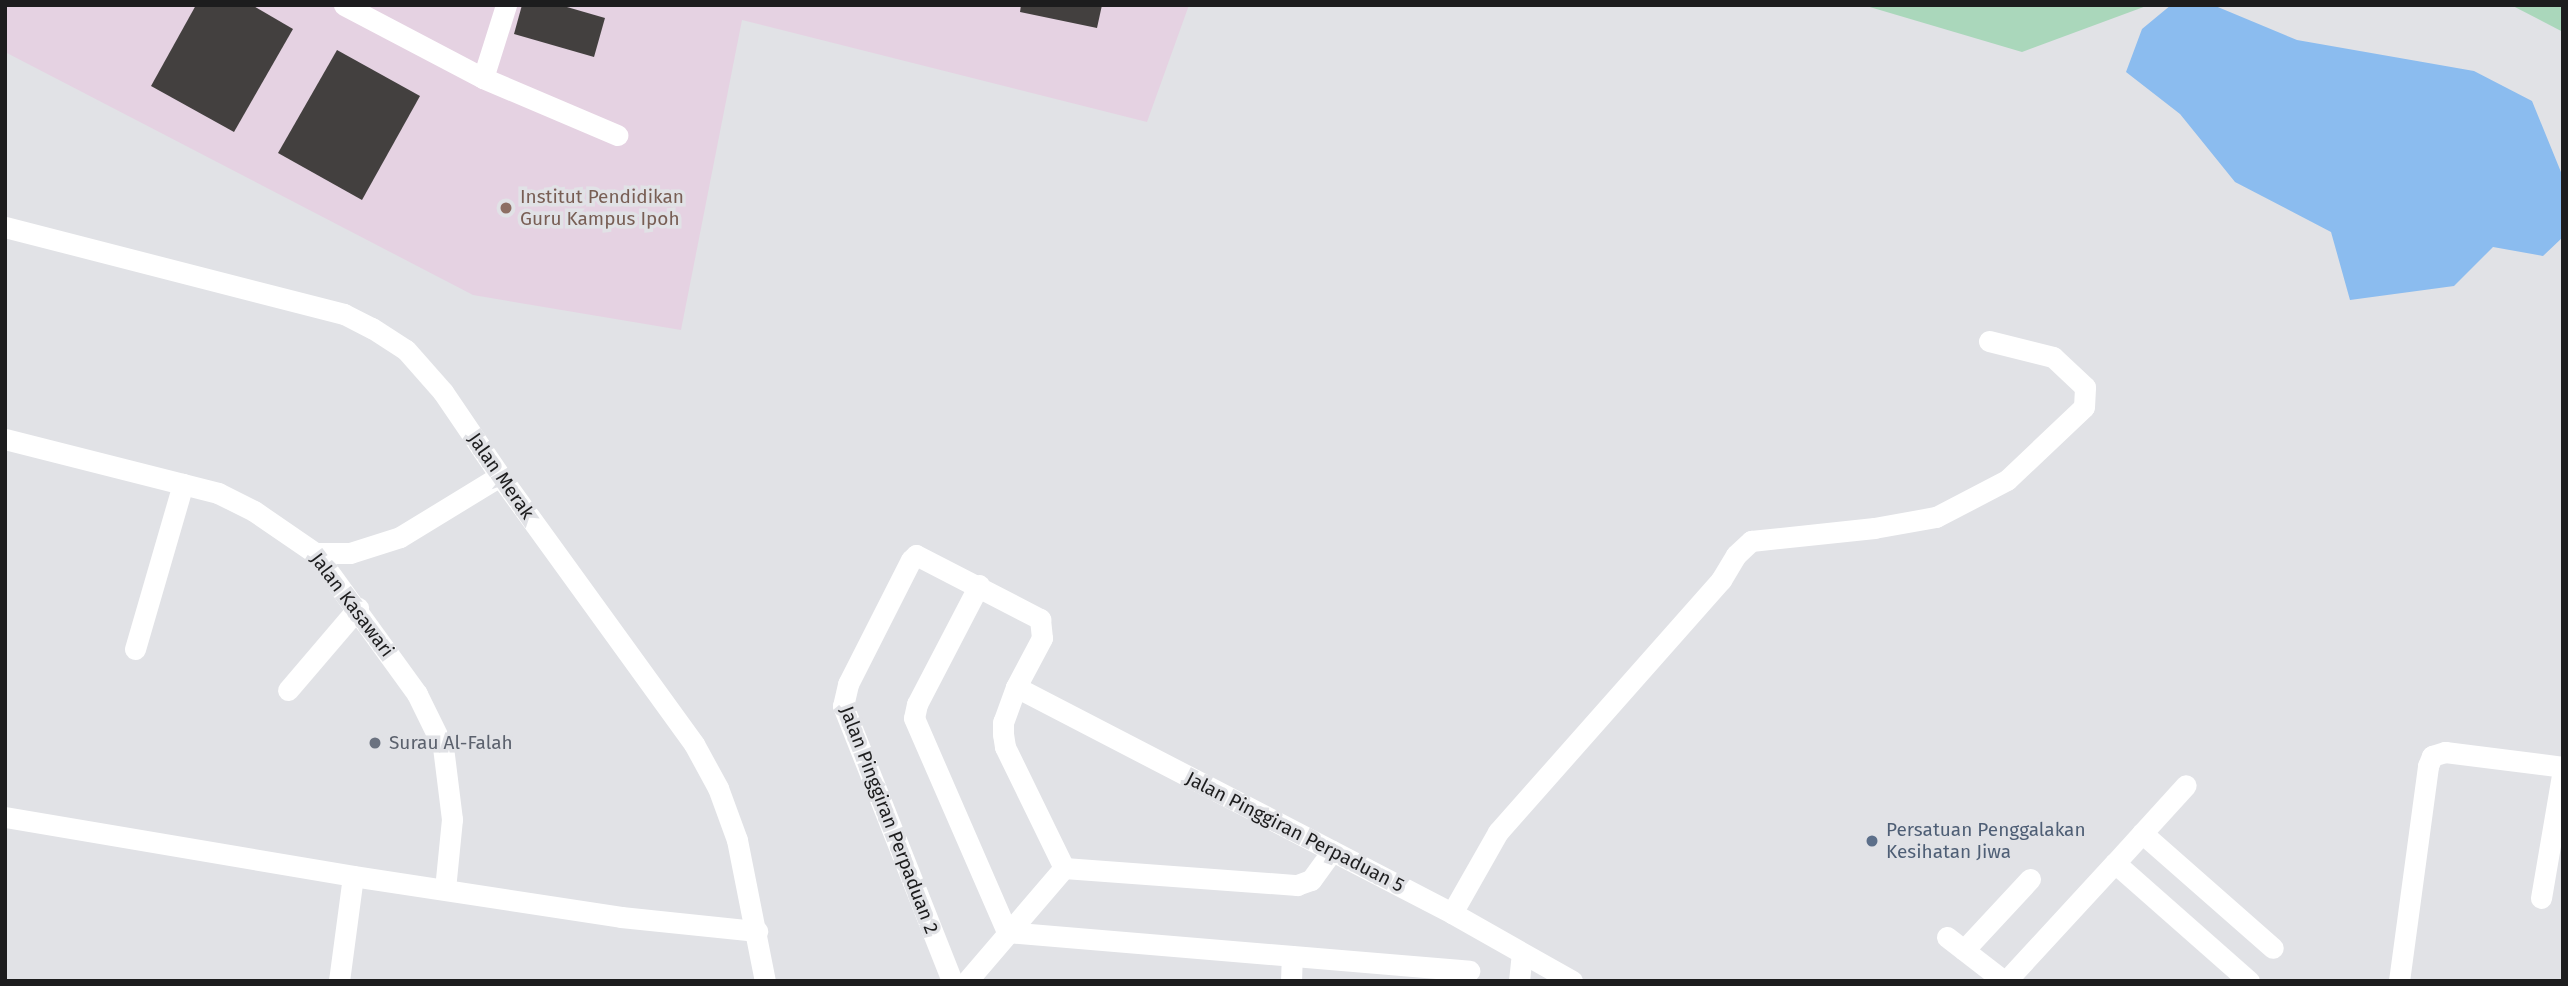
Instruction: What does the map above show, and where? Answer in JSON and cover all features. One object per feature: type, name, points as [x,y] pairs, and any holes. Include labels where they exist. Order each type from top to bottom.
[{"type":"street","points":[[344,5],[483,78],[617,135]]},
{"type":"street","points":[[483,78],[506,5]]},
{"type":"street","name":"Jalan Merak","points":[[5,228],[344,314],[372,328],[406,351],[443,393],[499,476],[694,744],[718,788],[737,840],[765,981]]},
{"type":"street","points":[[1452,913],[1498,832],[1721,580],[1736,555],[1751,541],[1874,528],[1936,517],[2007,480],[2084,407],[2085,387],[2053,357],[1989,341]]},
{"type":"street","name":"Jalan Kasawari","points":[[5,439],[218,494],[254,511],[315,553],[358,608],[417,694],[443,747],[452,819],[444,889]]},
{"type":"street","points":[[315,553],[350,553],[400,537],[499,476]]},
{"type":"street","points":[[135,649],[183,484]]},
{"type":"street","name":"Jalan Pinggiran Perpaduan 2","points":[[951,981],[842,706],[843,696],[914,556],[920,554],[1040,618],[1044,628],[1042,638],[1016,687],[1003,722],[1006,747],[1064,868]]},
{"type":"street","points":[[979,585],[917,704],[914,718],[1007,932]]},
{"type":"street","points":[[288,690],[358,608]]},
{"type":"street","name":"Jalan Pinggiran Perpaduan 5","points":[[1016,687],[1452,913],[1572,981]]},
{"type":"street","points":[[2399,981],[2428,766],[2432,756],[2445,752],[2563,768],[2541,898]]},
{"type":"street","points":[[1947,937],[2005,981],[2186,785]]},
{"type":"street","points":[[5,817],[353,876],[621,916],[757,931]]},
{"type":"street","points":[[2142,833],[2273,948]]},
{"type":"street","points":[[967,981],[1064,868],[1297,885],[1311,880],[1332,851]]},
{"type":"street","points":[[2115,863],[2249,981]]},
{"type":"street","points":[[339,981],[353,876]]},
{"type":"street","points":[[1964,950],[2030,879]]},
{"type":"street","points":[[1007,932],[1469,971]]},
{"type":"street","points":[[1519,981],[1522,954]]},
{"type":"street","points":[[1290,981],[1292,956]]},
{"type":"shaded area","name":"Institut Pendidikan Guru Kampus Ipoh","points":[[5,5],[1189,5],[1147,122],[742,20],[681,330],[473,295],[5,52]]},
{"type":"green space","points":[[1863,5],[2149,5],[2022,52]]},
{"type":"green space","points":[[2511,5],[2563,5],[2563,32]]},
{"type":"water","points":[[2171,5],[2213,5],[2297,40],[2474,71],[2532,101],[2563,177],[2563,237],[2543,256],[2493,247],[2454,286],[2350,300],[2331,232],[2235,182],[2180,114],[2126,72],[2142,29]]},
{"type":"building","points":[[196,5],[252,5],[293,29],[234,132],[151,86]]},
{"type":"building","points":[[522,5],[560,5],[605,18],[594,57],[514,34]]},
{"type":"building","points":[[1021,5],[1102,5],[1097,28],[1020,12]]},
{"type":"building","points":[[337,50],[420,96],[362,200],[278,153]]},
{"type":"place","name":"Institut Pendidikan Guru Kampus Ipoh","points":[[506,208]]},
{"type":"place","name":"Surau Al-Falah","points":[[375,743]]},
{"type":"place","name":"Persatuan Penggalakan Kesihatan Jiwa","points":[[1872,841]]}]
